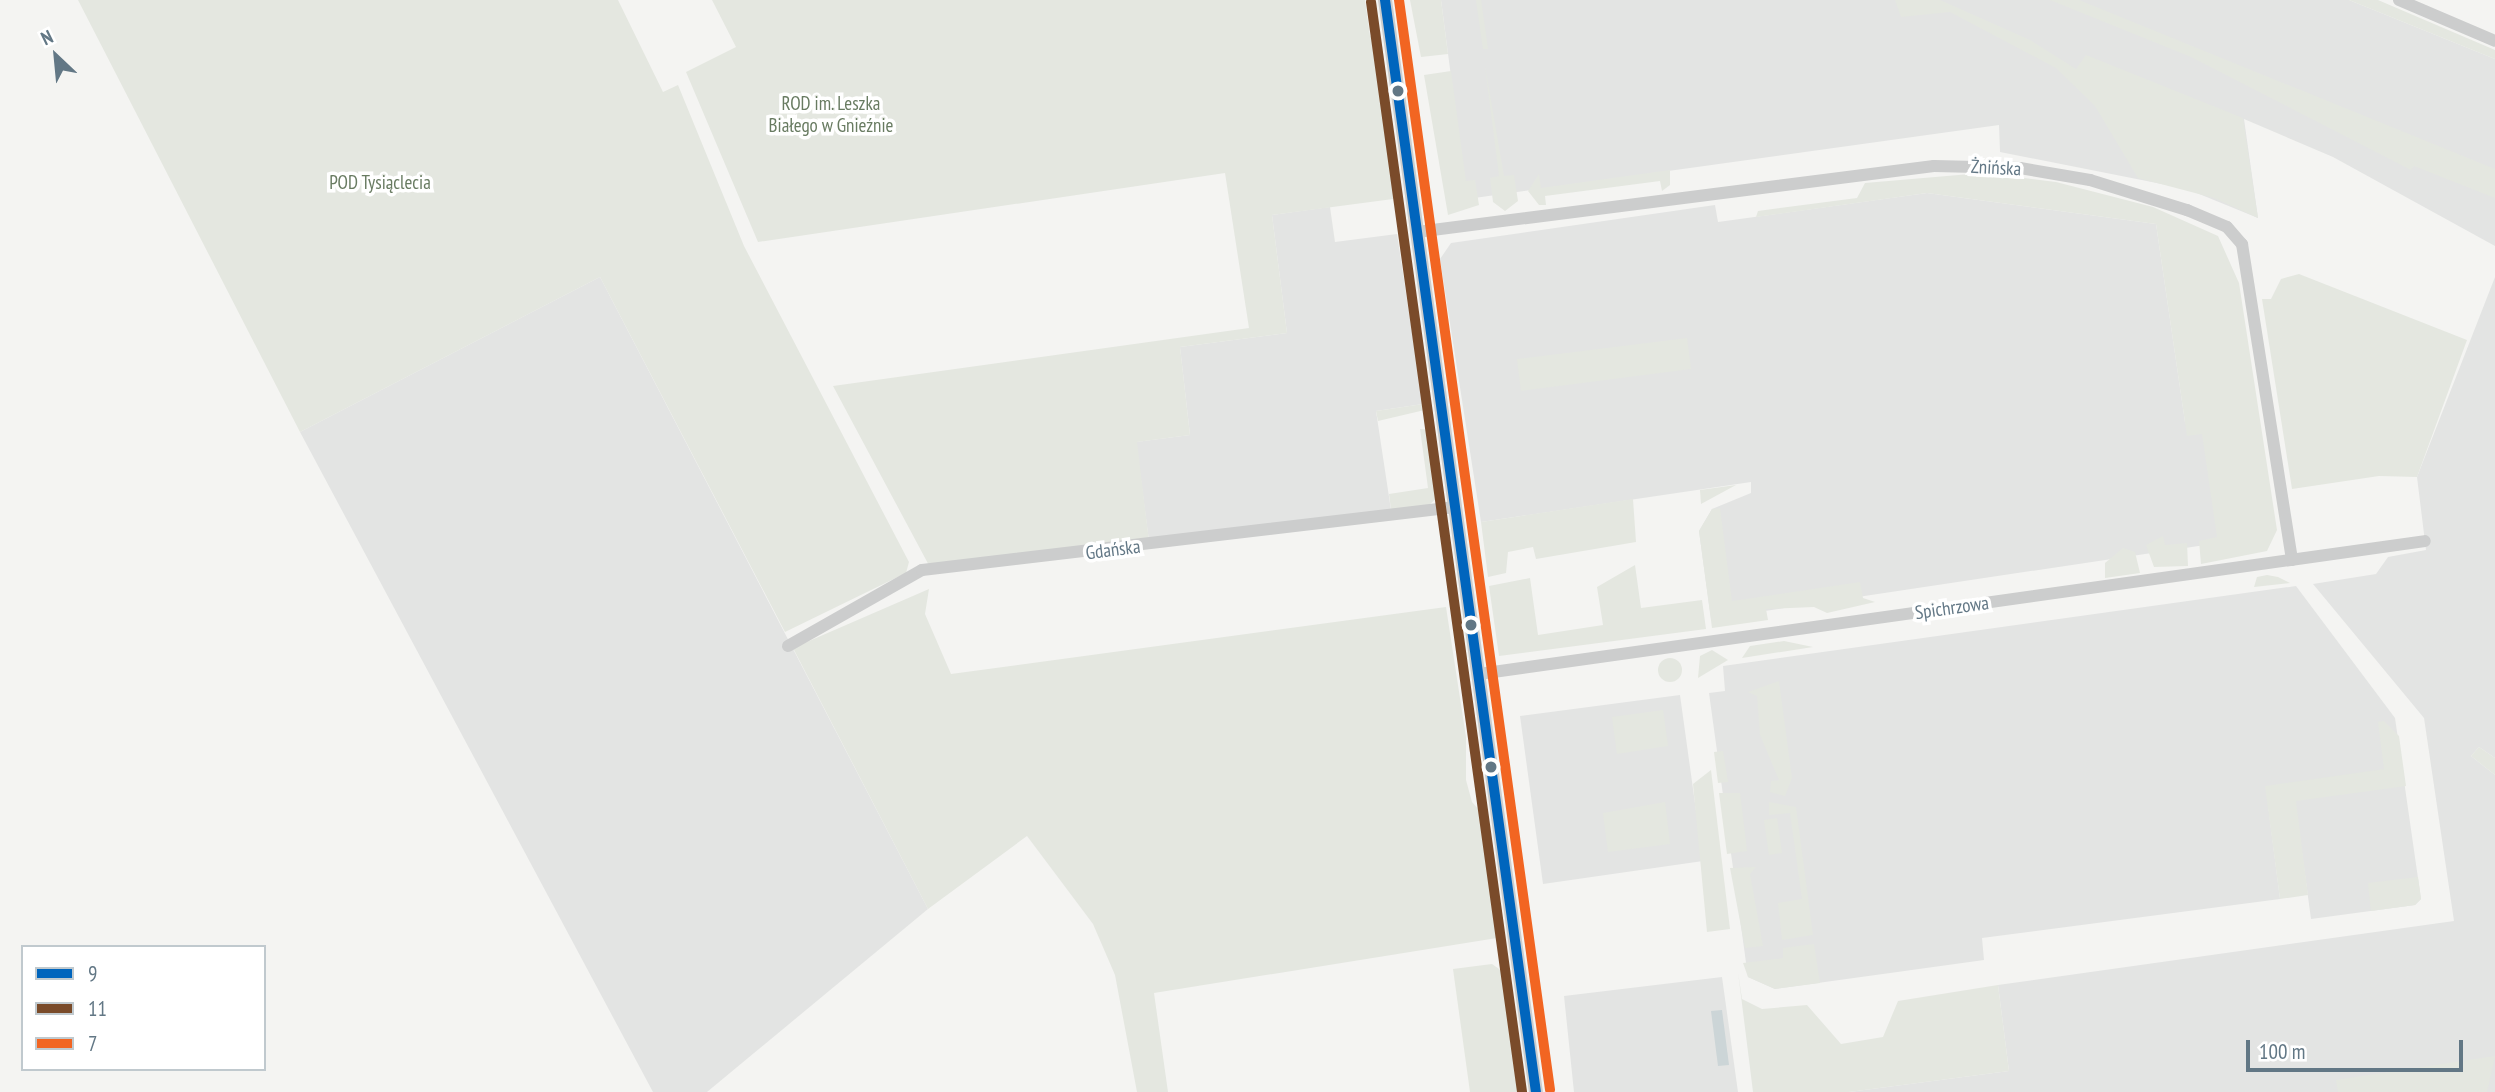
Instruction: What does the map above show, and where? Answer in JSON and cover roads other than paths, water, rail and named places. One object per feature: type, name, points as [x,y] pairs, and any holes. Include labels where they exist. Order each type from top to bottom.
[{"type":"street","points":[[1385,0],[1536,1092]]},
{"type":"street","points":[[2399,0],[2495,41]]},
{"type":"street","name":"Żnińska","points":[[1417,232],[1934,166],[2067,176],[2176,206],[2227,227],[2242,244],[2292,560]]},
{"type":"street","name":"Gdańska","points":[[788,646],[922,570],[1455,507]]},
{"type":"street","name":"Spichrzowa","points":[[1479,674],[2425,541]]},
{"type":"park label","name":"ROD im. Leszka Białego w Gnieźnie","points":[[831,115]]},
{"type":"park label","name":"POD Tysiąclecia","points":[[380,183]]}]
